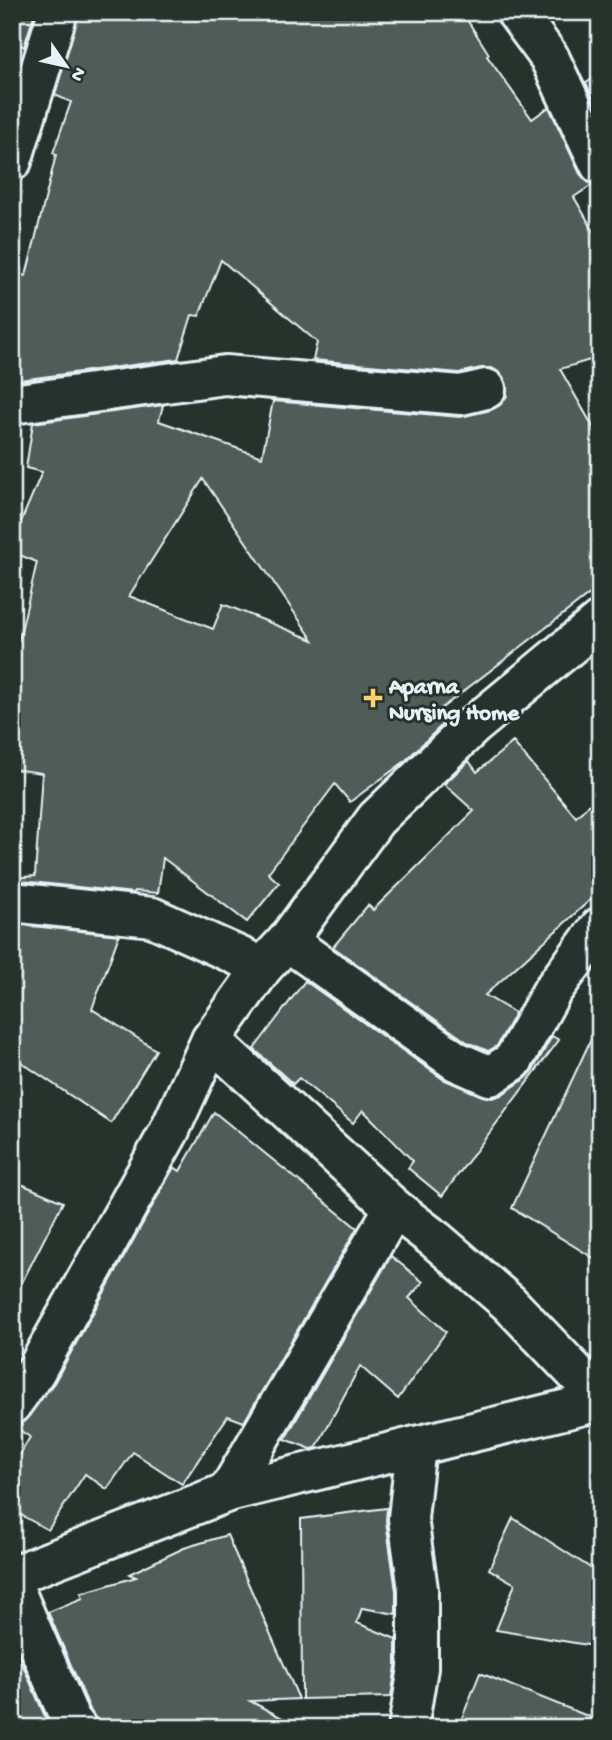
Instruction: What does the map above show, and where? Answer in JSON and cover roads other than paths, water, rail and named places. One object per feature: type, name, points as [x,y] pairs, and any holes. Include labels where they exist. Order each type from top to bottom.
[{"type":"street","points":[[12,161],[27,62],[58,12]]},
{"type":"street","points":[[516,12],[549,57],[600,164]]},
{"type":"street","points":[[12,404],[225,375],[461,394],[486,389]]},
{"type":"street","points":[[12,1404],[35,1372],[169,1132],[211,1040],[376,819],[473,726],[600,621]]},
{"type":"street","points":[[12,902],[152,917],[275,954],[456,1061],[490,1076],[513,1061],[552,991],[600,926]]},
{"type":"street","points":[[12,1576],[228,1492],[600,1400],[509,1303],[394,1208],[211,1040]]},
{"type":"street","points":[[228,1492],[394,1208]]},
{"type":"street","points":[[408,1728],[418,1668],[418,1589],[408,1518],[416,1446]]},
{"type":"street","points":[[12,1584],[70,1719],[77,1728]]},
{"type":"place","name":"Aparna Nursing Home","points":[[373,698]]}]
